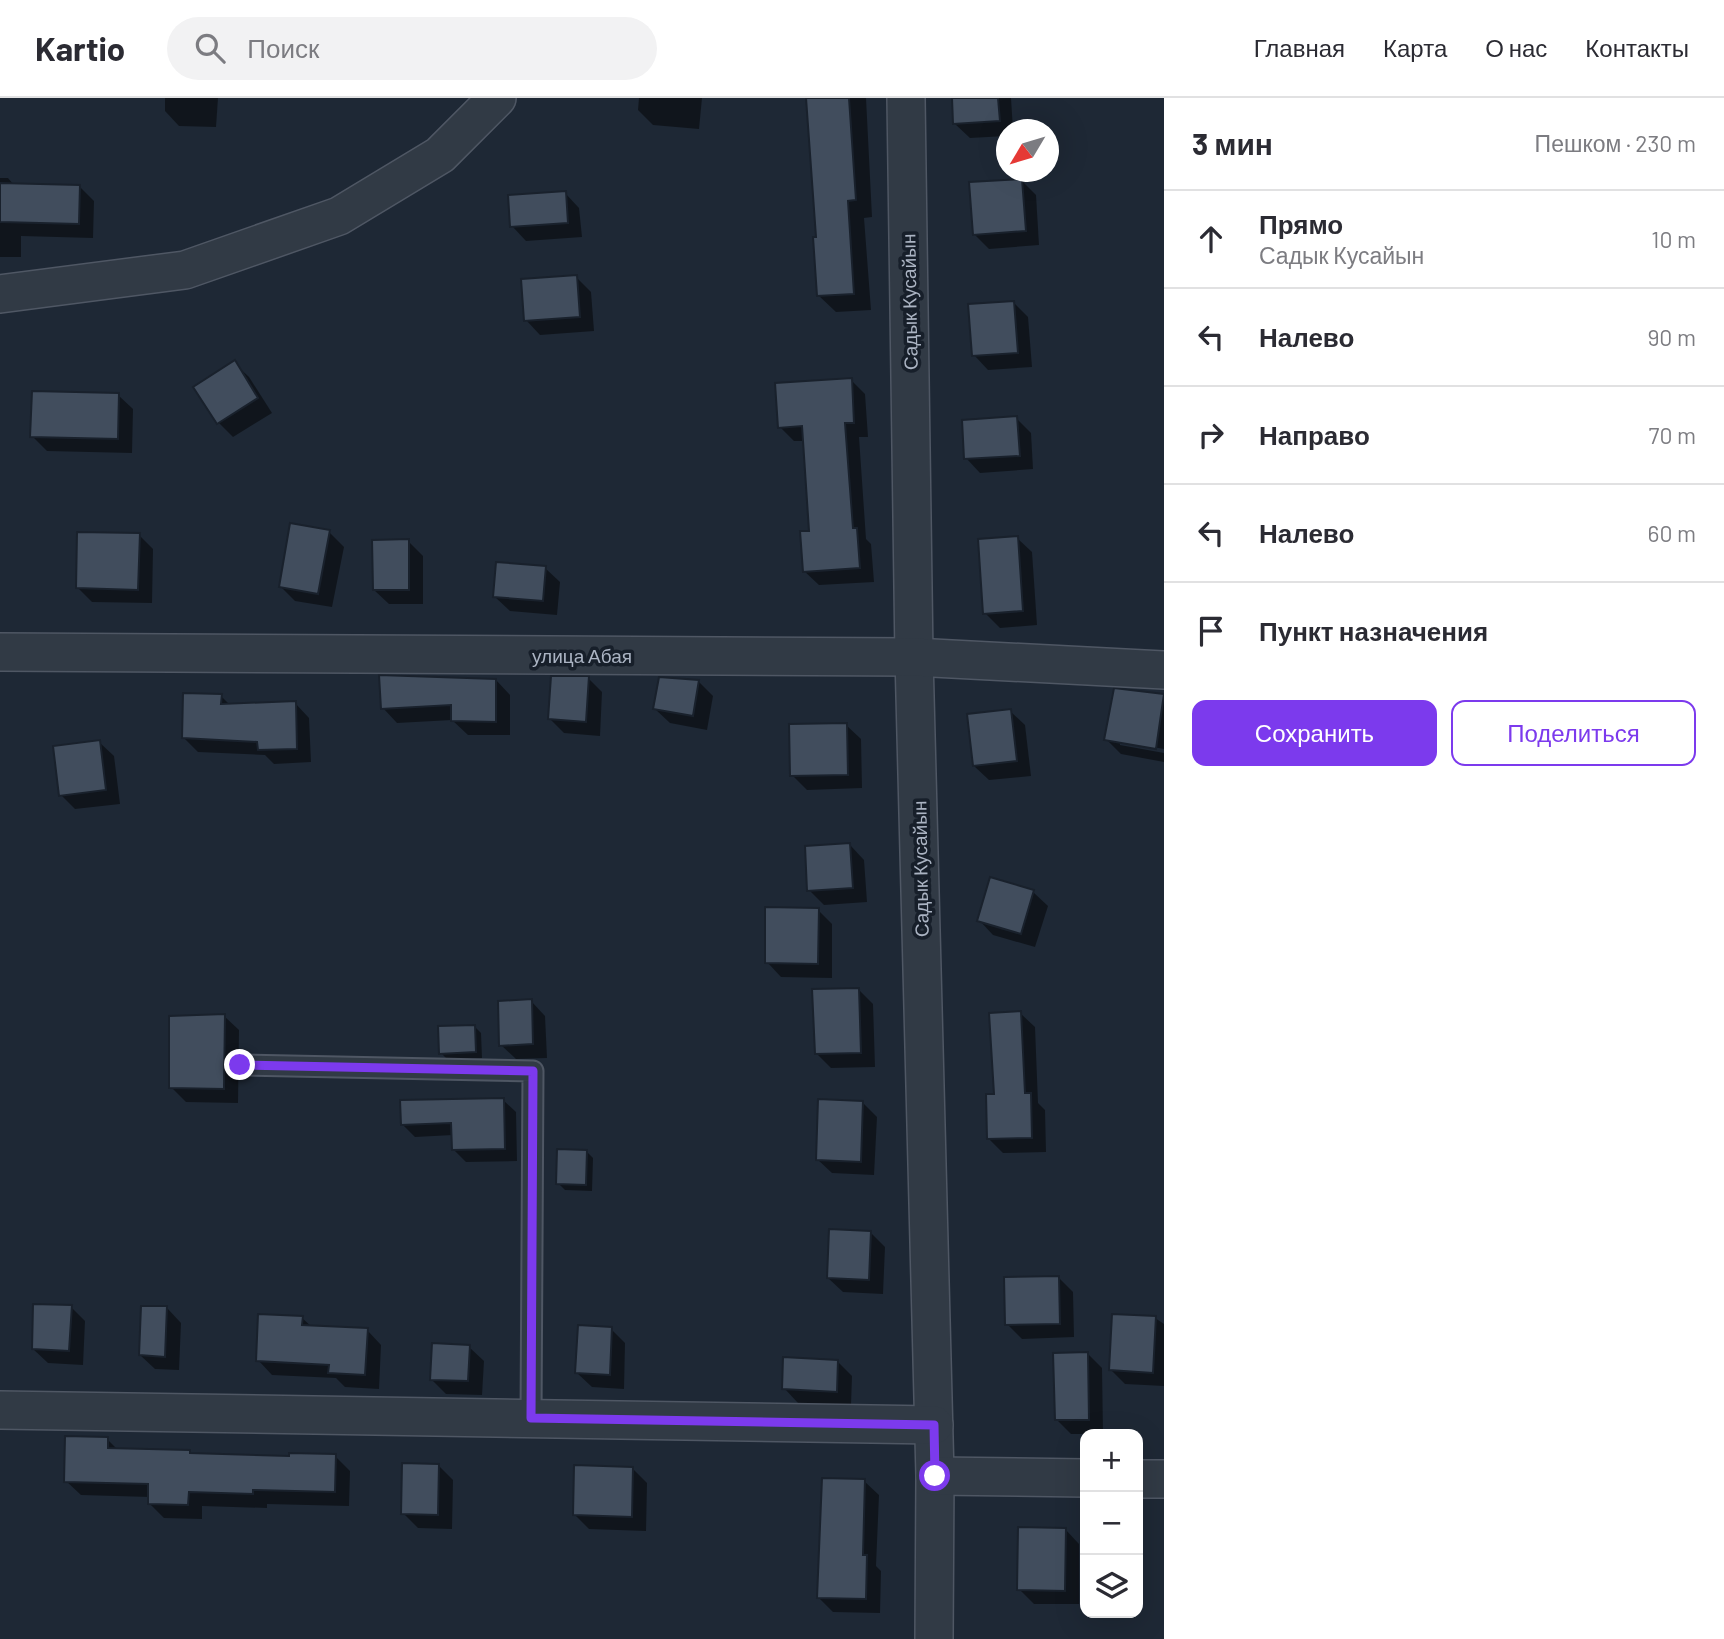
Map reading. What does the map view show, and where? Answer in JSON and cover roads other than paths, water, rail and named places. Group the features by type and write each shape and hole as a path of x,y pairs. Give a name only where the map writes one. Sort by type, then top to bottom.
{"street":[{"path":"0,294 185,270 339,216 440,155 497,98"},
{"name":"Садык Кусайын","path":"906,98 914,657 935,1476 934,1639"},
{"name":"улица Абая","path":"0,652 914,657 1164,670"},
{"path":"0,1410 934,1425"},
{"path":"935,1476 1080,1478"},
{"path":"1143,1479 1164,1479"}],"lane":[{"path":"240,1065 533,1071 531,1418"}]}
